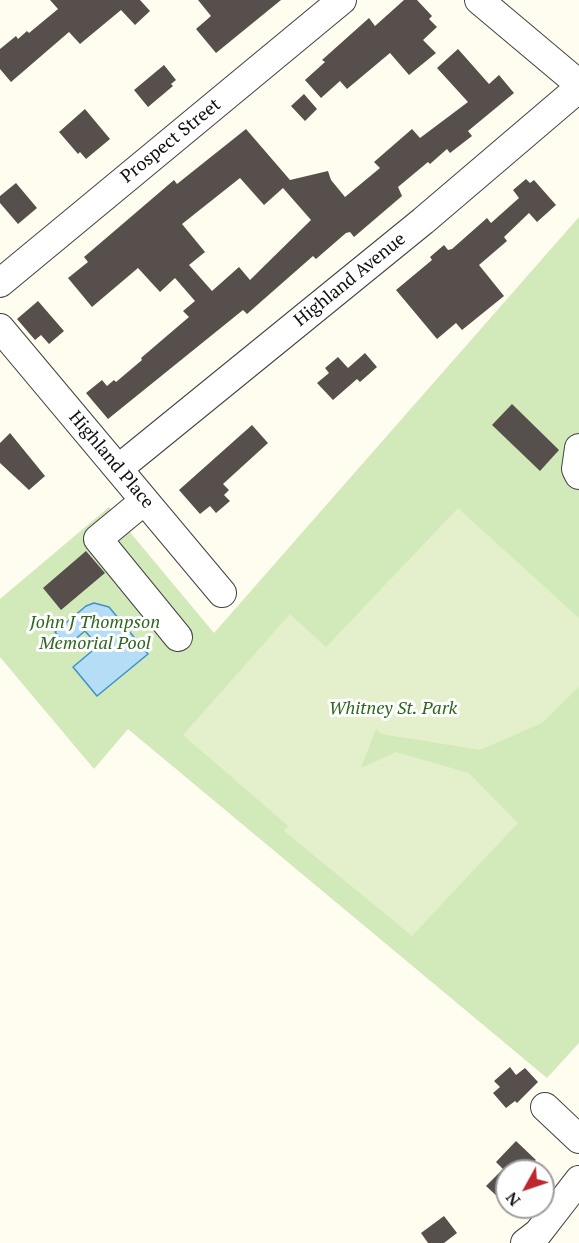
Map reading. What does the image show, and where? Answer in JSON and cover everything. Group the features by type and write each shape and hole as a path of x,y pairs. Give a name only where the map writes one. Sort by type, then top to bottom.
{"street":[{"name":"Prospect Street","path":"0,283 342,0"},
{"path":"479,0 579,86"},
{"name":"Highland Avenue","path":"118,469 423,220 579,86"},
{"name":"Highland Place","path":"0,328 222,593"},
{"path":"579,448 576,469 579,475"},
{"path":"144,501 98,539 178,637"},
{"path":"545,1107 579,1139"},
{"path":"525,1243 538,1233 579,1180"}],"green space":[{"name":"Whitney St. Park","path":"579,217 579,1043 547,1078 128,729 94,769 0,657 0,599 109,507 214,633"},
{"path":"458,508 579,618 579,687 542,723 480,750 381,734 376,729 361,768 396,752 469,773 518,823 412,936 284,831 288,826 183,735 290,614 326,647"}],"water":[{"path":"94,603 109,607 148,654 97,696 73,667 98,646 85,631 67,646 55,632 86,606"}],"building":[{"path":"50,0 140,0 150,11 135,25 121,10 80,44 69,32 11,82 0,69 0,49 16,36 18,39 27,31 29,33 58,9"},
{"path":"198,0 281,0 216,53 196,29 211,16"},
{"path":"404,0 417,0 432,16 429,19 437,27 423,40 436,53 409,75 390,53 347,89 340,81 321,98 305,80 325,62 322,60 369,18 375,26"},
{"path":"458,49 489,84 499,75 514,93 468,131 472,136 450,153 447,149 430,164 428,162 398,187 402,196 354,237 350,232 346,233 316,259 313,256 247,314 243,310 108,419 86,393 102,380 107,386 114,380 116,382 189,317 183,311 195,301 175,278 160,292 138,268 92,307 68,278 88,262 84,257 174,180 177,184 246,129 290,180 328,171 331,180 345,197 380,168 374,162 412,129 420,138 468,102 437,68","holes":["240,178 264,205 283,188 311,220 250,280 239,267 212,291 189,265 205,252 182,224"]},
{"path":"164,65 176,80 171,84 173,86 148,107 134,90"},
{"path":"304,94 317,109 305,121 291,106"},
{"path":"85,109 110,139 86,159 80,152 78,154 59,132"},
{"path":"526,179 530,183 534,180 556,205 537,222 529,213 504,237 507,241 479,265 504,296 462,330 456,323 437,339 396,290 432,260 430,257 444,245 448,250 452,249 487,218 491,223 519,198 513,190"},
{"path":"16,183 37,208 18,224 0,203 0,196"},
{"path":"38,301 64,331 49,344 41,335 35,340 17,319"},
{"path":"365,353 377,367 360,382 357,379 333,400 317,383 329,373 325,368 338,357 348,368"},
{"path":"512,404 559,450 540,471 492,425"},
{"path":"252,425 268,443 223,484 229,490 224,495 230,501 216,513 210,506 200,514 179,490"},
{"path":"10,433 45,476 29,490 0,463 0,443"},
{"path":"86,551 105,573 61,610 43,588"},
{"path":"510,1067 516,1075 525,1068 538,1082 517,1103 515,1101 506,1108 493,1093 500,1087 494,1081"},
{"path":"516,1141 535,1159 499,1159"},
{"path":"495,1177 495,1194 486,1186"},
{"path":"444,1216 457,1233 444,1243 428,1243 421,1233"}],"park label":[{"name":"John J Thompson Memorial Pool","path":"95,633"}]}
